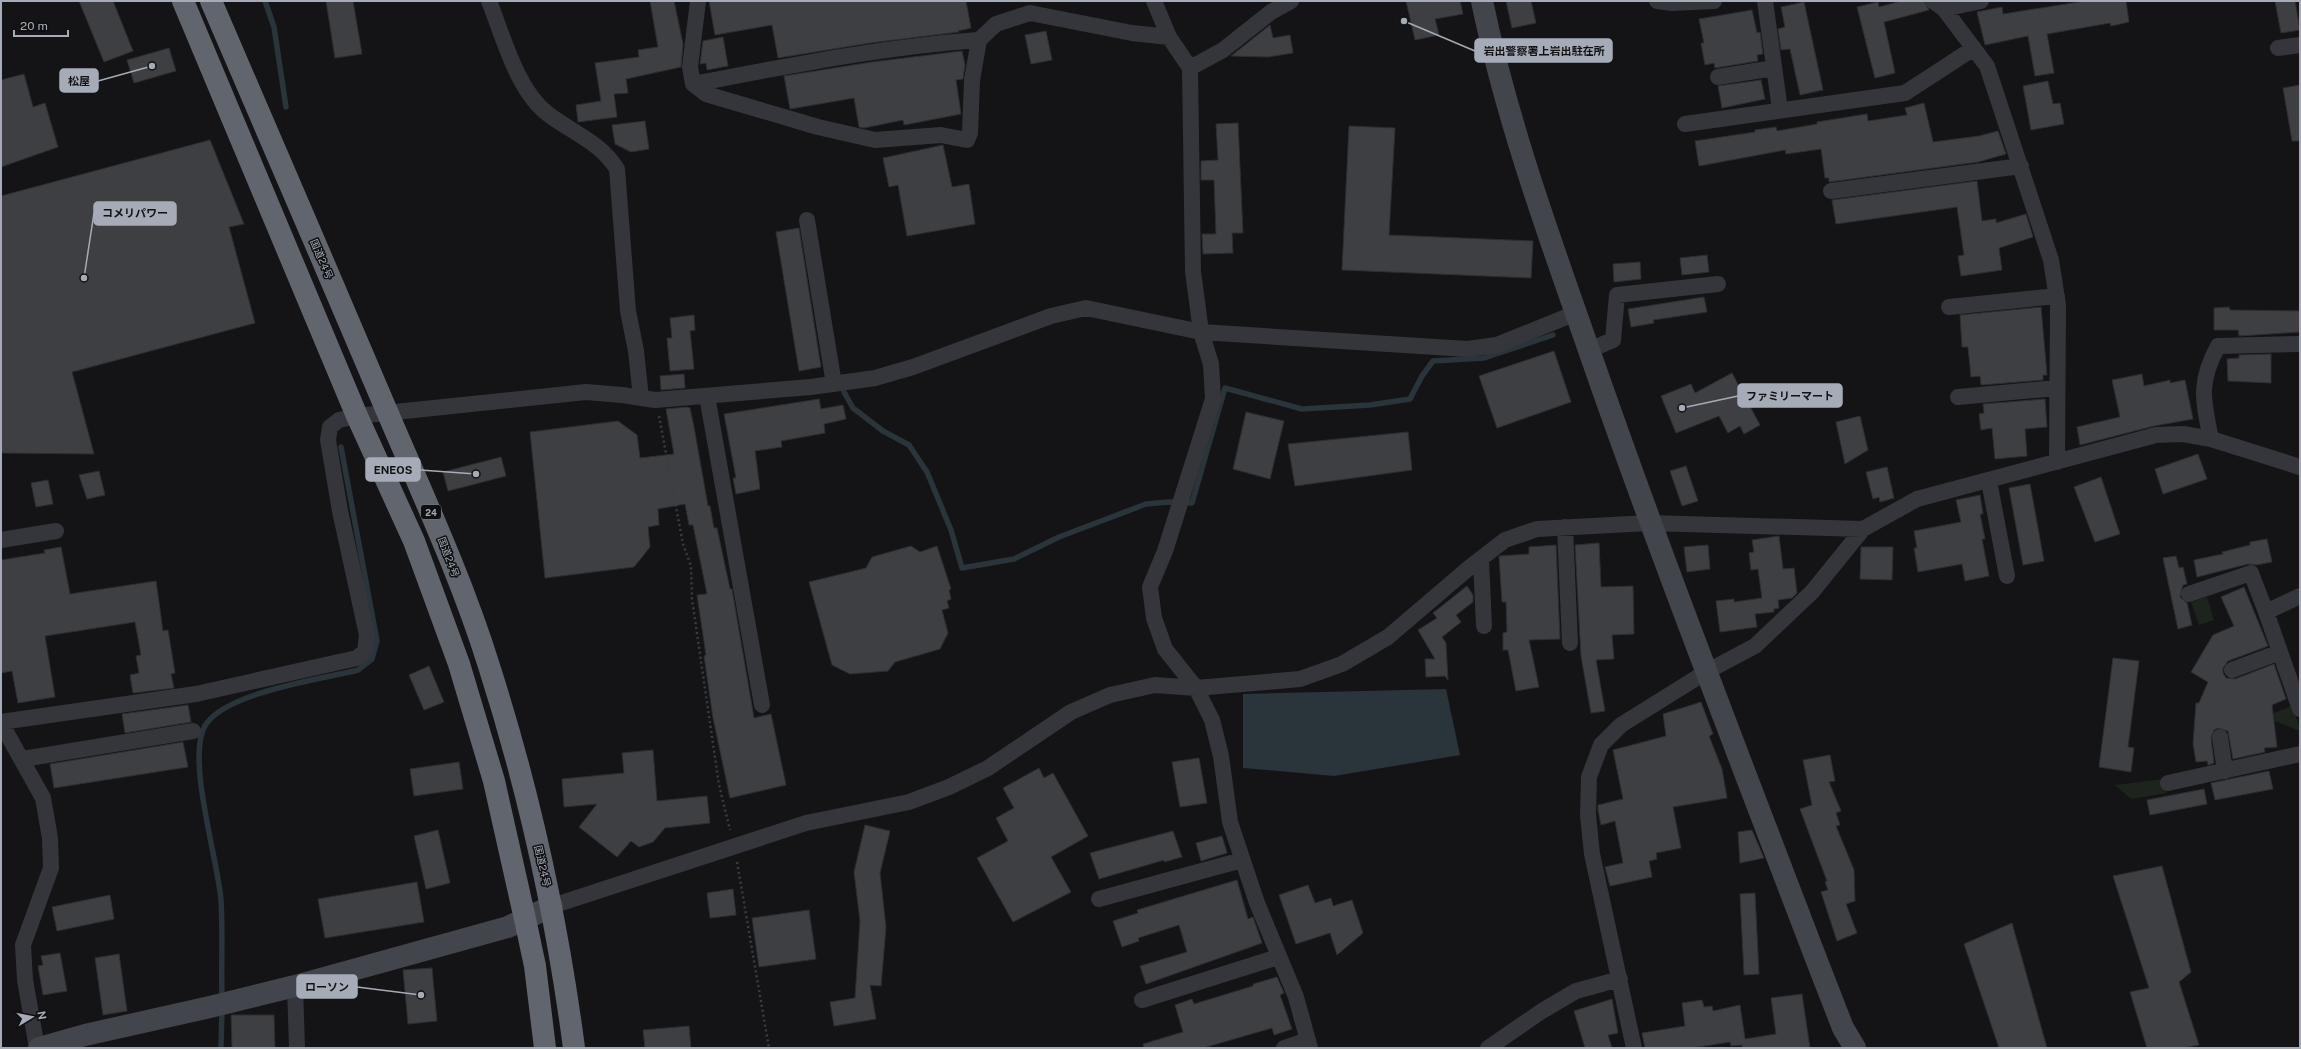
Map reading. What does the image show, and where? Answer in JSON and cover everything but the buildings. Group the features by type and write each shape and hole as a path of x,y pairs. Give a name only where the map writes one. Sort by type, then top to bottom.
{"highway":[{"path":"183,1 357,416 414,541 459,664 494,781 525,918 535,966 545,1048"},
{"name":"国道24号","path":"211,1 444,542 489,664 524,781 552,906 563,961 574,1048"}],"street":[{"path":"489,1 511,57 528,91 548,114 608,155 618,169 628,311 648,399"},
{"path":"698,1 690,67 693,84 706,94 746,108 875,140 941,135 967,140 970,133 969,118 972,80 979,40 996,24 1028,7 1125,32 1169,37"},
{"path":"1154,1 1169,37 1190,68 1193,271 1200,332 1211,364 1213,399 1164,551 1150,588 1154,618 1165,649 1196,688 1212,720 1221,756 1230,822 1242,860 1278,957 1296,997 1309,1044 1284,1048"},
{"path":"1190,68 1223,50 1271,12 1292,1"},
{"path":"1482,1 1505,99 1576,313 1649,523 1840,1021 1855,1048"},
{"path":"1657,1 1672,3 1714,1"},
{"path":"1765,1 1780,110"},
{"path":"1938,5 1981,1"},
{"path":"1938,5 1987,66 2051,260 2057,296 2057,462"},
{"path":"693,84 890,49 979,40"},
{"path":"2278,48 2300,44"},
{"path":"1685,124 1905,93 1974,48"},
{"path":"1718,77 1774,68"},
{"path":"1831,191 2021,166"},
{"path":"807,220 834,384"},
{"path":"1589,350 1613,340 1617,295 1718,284"},
{"path":"1949,307 2057,296"},
{"path":"1576,313 1497,345 1467,349 1200,332 1086,308 1051,316 1014,328 913,367 875,378 834,384 707,396 648,399 586,392 387,412 339,420 330,427 328,440 340,511 367,635 365,651 358,658 196,694 1,722 23,759 43,798 50,838 51,868 24,945 25,980 38,1048 85,1034 295,986 508,927 552,906 734,845 806,823 909,802 949,787 988,768 1071,712 1110,695 1155,685 1196,688 1300,679 1342,664 1388,637 1470,567 1505,540 1537,529 1649,523 1863,529"},
{"path":"2211,439 2202,395 2207,366 2218,346 2300,344"},
{"path":"1958,397 2057,388"},
{"path":"707,396 762,704"},
{"path":"1634,1048 1592,854 1588,815 1589,777 1601,745 1621,725 1706,672 1754,646 1788,616 1812,592 1863,529 1918,499 2156,436 2183,434 2211,439 2300,467"},
{"path":"1989,481 2007,576"},
{"path":"1565,527 1570,643"},
{"path":"1,540 56,531"},
{"path":"1481,560 1484,626"},
{"path":"2190,594 2251,573 2300,709"},
{"path":"2266,612 2300,596"},
{"path":"2232,670 2280,652"},
{"path":"23,759 193,731"},
{"path":"2220,737 2224,770"},
{"path":"2168,783 2300,754"},
{"path":"1099,899 1242,860"},
{"path":"1142,1000 1278,957"},
{"path":"1488,1048 1542,1010 1576,992 1620,979"},
{"path":"295,986 297,1048"}],"path":[{"path":"648,399 683,544 691,566 692,599 719,785 734,845 769,1048"}],"shaded area":[{"path":"2207,597 2214,620 2199,625 2191,602"},
{"path":"1446,689 1460,755 1334,776 1243,768 1243,694"},
{"path":"2293,705 2300,731 2265,717"},
{"path":"2164,779 2167,793 2131,799 2115,785"}],"waterway":[{"path":"265,1 274,27 286,107"},
{"path":"844,392 853,408 883,431 909,445 927,472 951,530 962,568 1014,559 1059,537 1146,504 1168,502 1192,503 1225,388 1302,409 1370,405 1410,399 1422,376 1433,361 1484,358 1553,335"},
{"path":"222,1000 221,900 219,882 204,809 199,759 200,739 206,724 217,713 234,703 276,688 358,670 372,659 377,641 341,447"},
{"path":"221,1048 222,1008"}],"place":[{"name":"岩出警察署上岩出駐在所","path":"1404,21"},
{"name":"松屋","path":"152,66"},
{"name":"コメリパワー","path":"84,278"},
{"name":"ファミリーマート","path":"1682,408"},
{"name":"ENEOS","path":"476,474"},
{"name":"ローソン","path":"421,995"}]}
